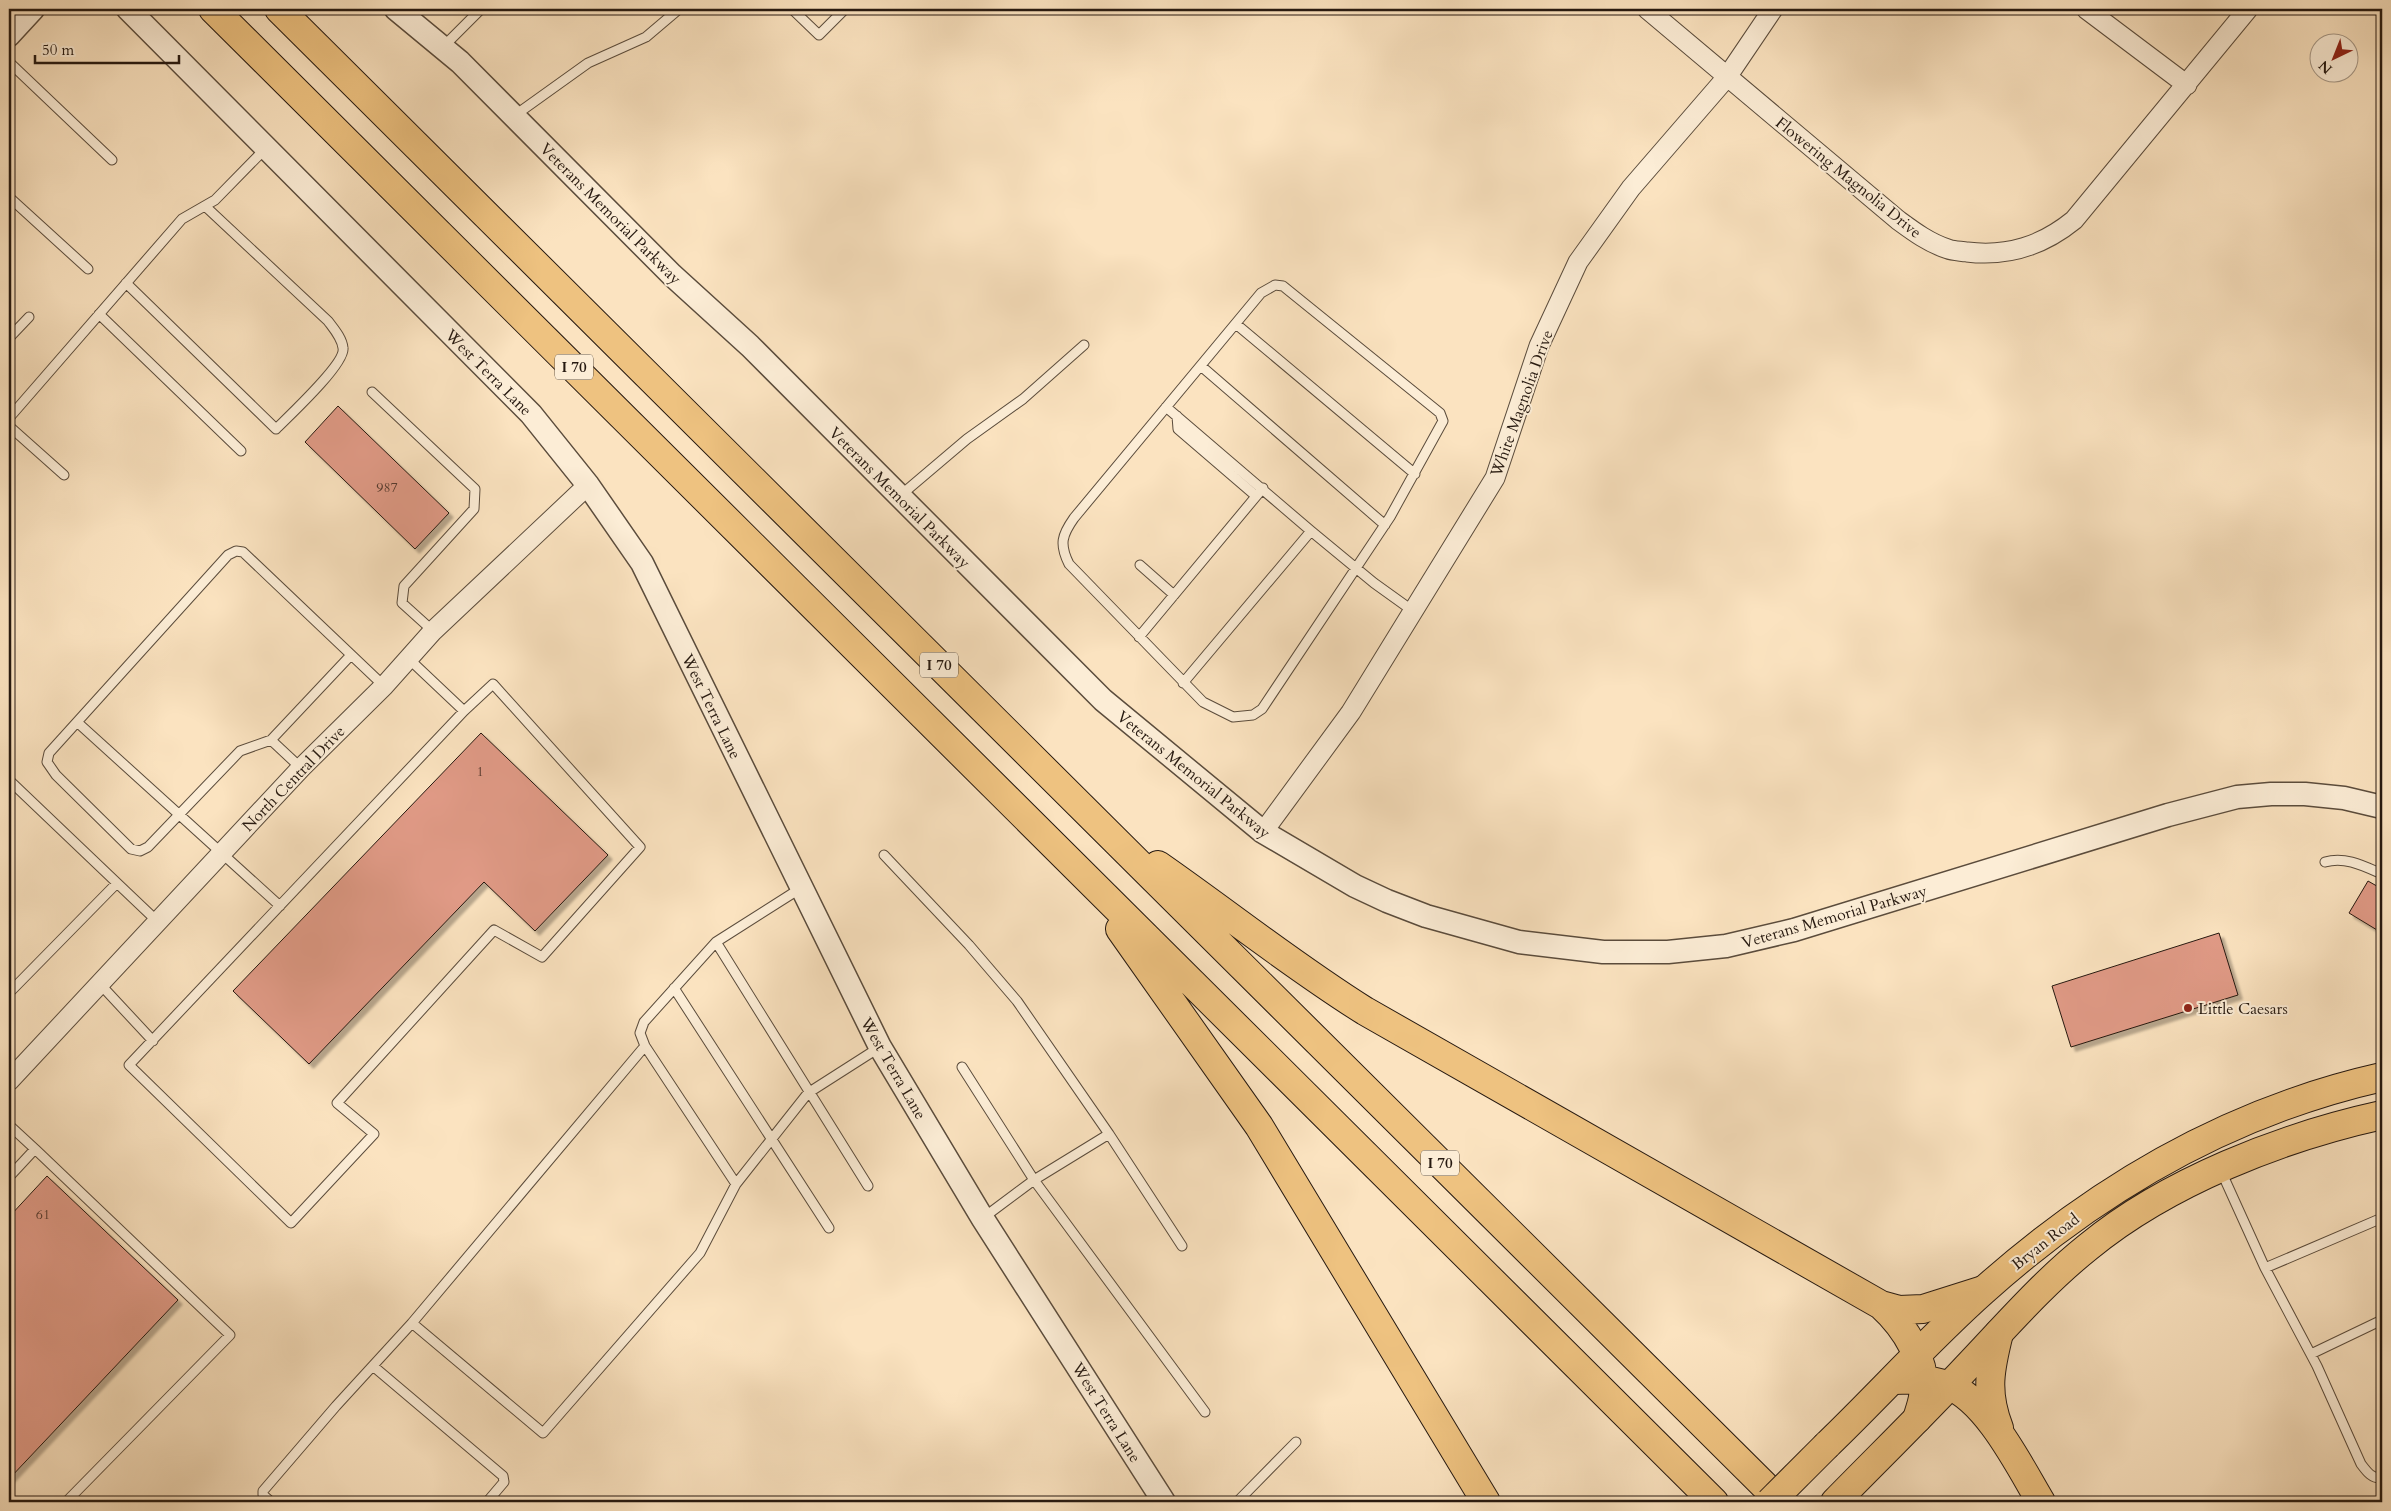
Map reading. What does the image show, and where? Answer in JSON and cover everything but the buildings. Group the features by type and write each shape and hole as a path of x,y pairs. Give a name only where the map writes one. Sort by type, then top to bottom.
{"main road":[{"name":"I 70","path":"213,9 1714,1502"},
{"name":"I 70","path":"278,9 1781,1502"},
{"path":"1099,824 1208,899 1309,976 1365,1011 1880,1305 1896,1319 1907,1333 1929,1373 1962,1394 1983,1412 2001,1434 2041,1502"},
{"path":"1052,842 1134,947 1260,1126 1486,1502"},
{"name":"Bryan Road","path":"1929,1373 1984,1290 2062,1226 2150,1168 2245,1119 2313,1095 2382,1077"},
{"name":"Bryan Road","path":"1929,1373 1999,1333 2037,1292 2089,1246 2117,1226 2163,1198 2220,1170 2310,1135 2382,1115"},
{"path":"1880,1305 1899,1310 1923,1309 1984,1290"},
{"path":"1999,1333 1990,1369 1989,1390 1993,1412 2001,1434"},
{"path":"1770,1502 1894,1380 1929,1373"},
{"path":"1835,1502 1917,1420 1929,1373"}],"street":[{"path":"9,35 33,9"},
{"name":"West Terra Lane","path":"128,9 531,414 588,485 642,563 880,1047 983,1219 1164,1502"},
{"name":"Veterans Memorial Parkway","path":"396,9 460,62 672,275 750,346 1103,700 1263,832 1355,886 1426,916 1519,942 1563,948 1636,953 1698,949 1766,937 2149,821 2237,797 2305,794 2344,798 2382,807"},
{"name":"Flowering Magnolia Drive","path":"1647,9 1898,220 1922,237 1949,250 1979,253 2009,253 2035,244 2059,232 2074,220 2248,9"},
{"name":"White Magnolia Drive","path":"1263,832 1352,712 1495,478 1539,346 1578,262 1631,188 1727,77 1773,9"},
{"path":"2086,9 2187,85"},
{"name":"North Central Drive","path":"9,1081 301,768 384,686 433,631 588,485"}],"lane":[{"path":"442,47 481,9"},
{"path":"514,116 588,63 646,37 679,9"},
{"path":"792,9 819,35 845,9"},
{"path":"9,62 112,160"},
{"path":"9,418 182,219 215,200 266,148"},
{"path":"9,196 88,269"},
{"path":"126,283 276,429 339,364 344,349 339,337 328,321 205,206"},
{"path":"1275,285 1283,286 1440,413 1443,421 1385,525 1262,709 1253,715 1233,717 1203,702 1069,564 1064,553 1063,542 1065,532 1074,518 1200,366 1261,293 1275,285"},
{"path":"99,314 242,451"},
{"path":"9,338 29,318"},
{"path":"1236,324 1415,474"},
{"path":"900,497 967,439 1023,399 1084,345"},
{"path":"1200,366 1385,525"},
{"path":"372,392 475,488 474,509 404,586 402,603 433,631"},
{"path":"1166,407 1311,531 1413,611"},
{"path":"1177,416 1178,429 1256,496"},
{"path":"9,426 64,475"},
{"path":"1139,637 1263,488"},
{"path":"1183,683 1311,531"},
{"path":"351,655 271,740 240,751 148,847 140,851 131,849 56,775 47,762 49,753 228,555 236,551 243,552 384,686"},
{"path":"1140,565 1174,595"},
{"path":"409,659 464,711"},
{"path":"493,684 640,847 542,957 494,930 337,1103 374,1134 291,1223 129,1065 280,906 464,711 493,684"},
{"path":"77,722 180,813 280,906"},
{"path":"271,740 301,768"},
{"path":"9,780 158,922"},
{"path":"884,855 969,945 1017,1000 1109,1134 1182,1246"},
{"path":"2325,862 2334,860 2360,864 2382,874"},
{"path":"9,993 117,883"},
{"path":"736,1184 646,1046 640,1033 644,1022 716,942 801,888"},
{"path":"716,942 808,1093 868,1186"},
{"path":"100,984 153,1041"},
{"path":"674,988 829,1228"},
{"path":"272,1502 263,1495 263,1491 412,1323 646,1046"},
{"path":"412,1323 543,1433 700,1254 736,1184 808,1093 880,1047"},
{"path":"962,1067 1034,1180 1205,1412"},
{"path":"9,1125 230,1335 66,1502"},
{"path":"983,1219 1034,1180 1109,1134"},
{"path":"9,1177 35,1149"},
{"path":"2220,1170 2265,1268 2311,1354 2361,1464 2367,1473 2376,1478 2382,1478"},
{"path":"2265,1268 2382,1218"},
{"path":"2311,1354 2382,1320"},
{"path":"373,1366 503,1476 504,1482 487,1502"},
{"path":"1237,1502 1296,1442"}],"place":[{"name":"Little Caesars","path":"2188,1008"}]}
